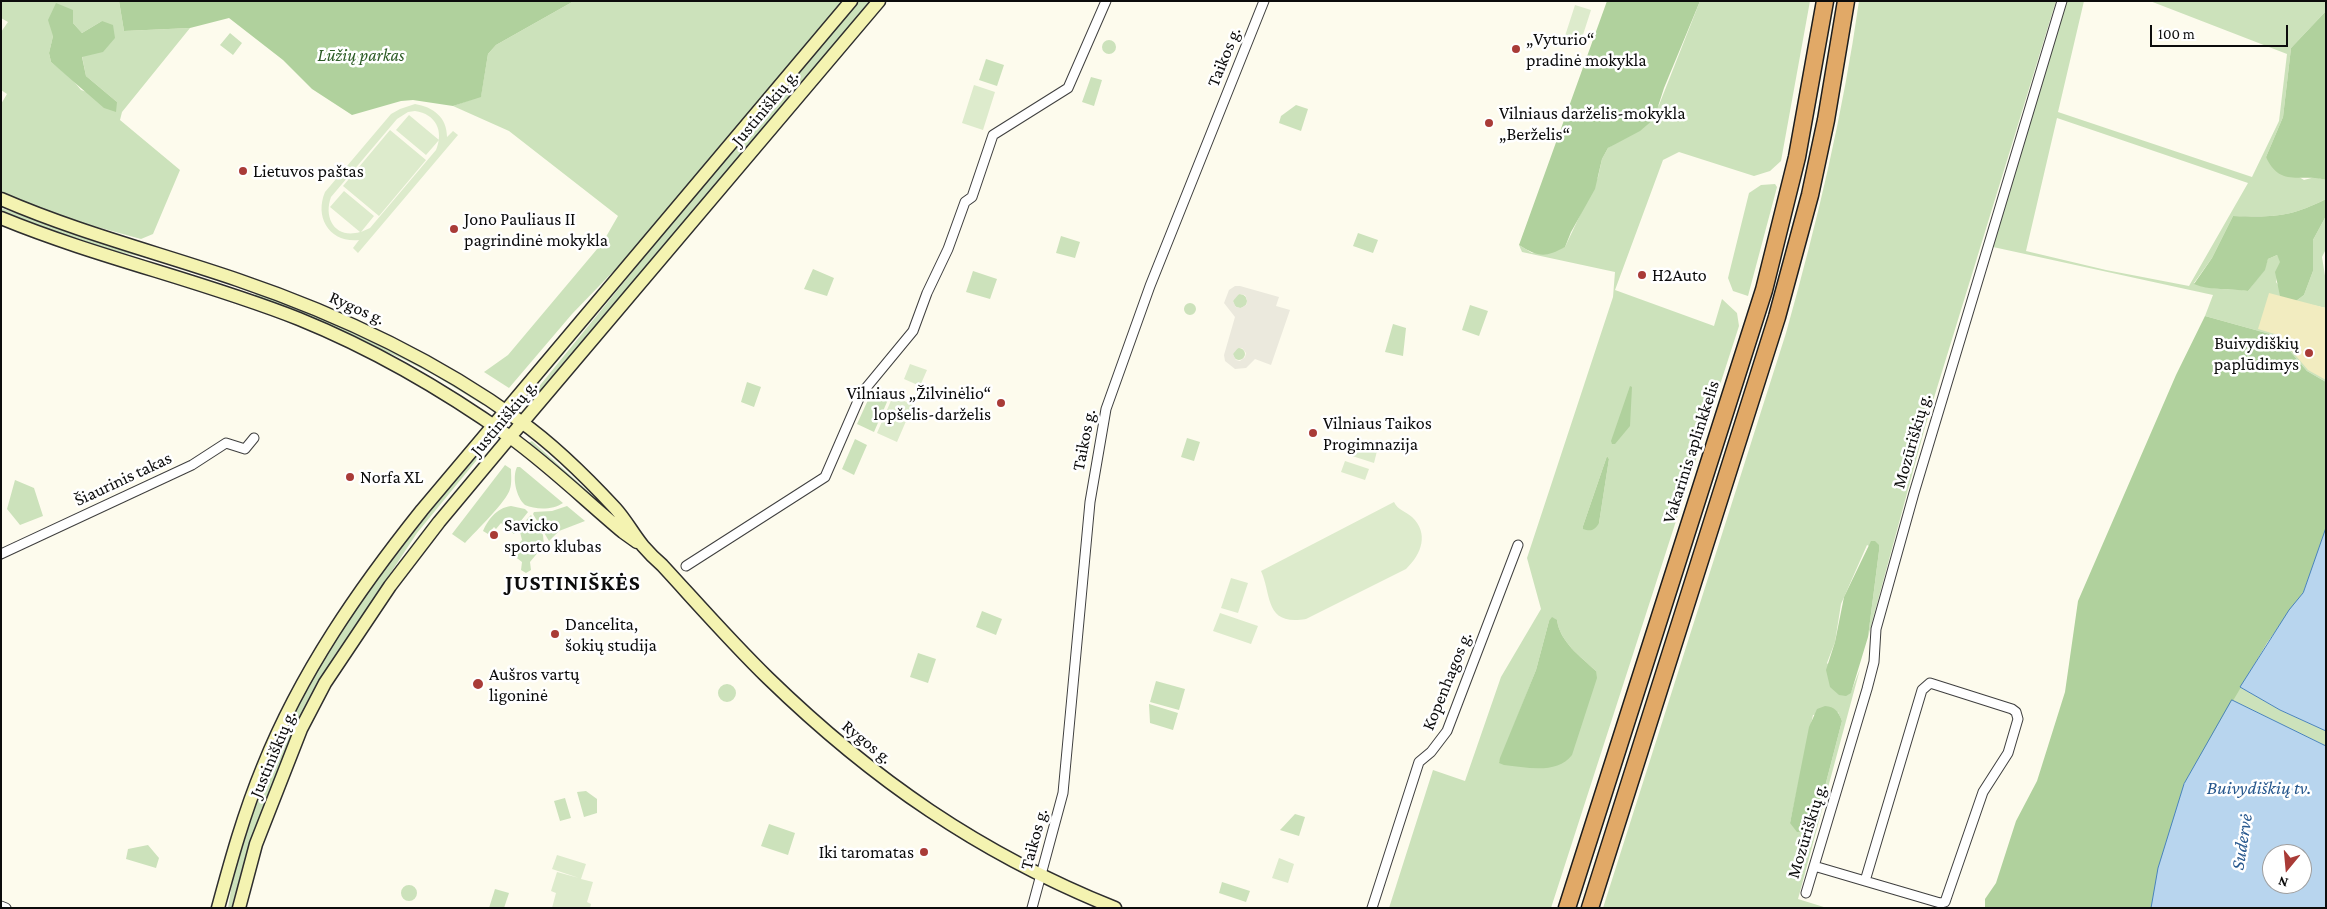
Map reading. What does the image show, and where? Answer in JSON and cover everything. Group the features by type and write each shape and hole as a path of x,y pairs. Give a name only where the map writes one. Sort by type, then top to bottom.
{"highway":[{"name":"Vakarinis aplinkkelis","path":"1567,908 1764,290 1797,157 1825,1"},
{"path":"1590,908 1777,317 1807,204 1824,130 1846,1"}],"main road":[{"name":"Justiniškių g.","path":"218,908 249,803 263,765 308,675 349,608 381,561 505,411 852,1"},
{"name":"Justiniškių g.","path":"239,908 256,844 301,729 325,683 390,586 439,522 510,437 879,1"},
{"name":"Rygos g.","path":"1,199 77,228 255,286 344,320 420,357 505,411 522,423 615,509 641,544 766,676 844,748 892,785 947,822 1041,875 1115,908"},
{"name":"Rygos g.","path":"1,218 71,244 153,269 298,319 333,334 413,376 510,437 623,532 641,544"}],"street":[{"path":"686,566 825,476 861,394 913,331 927,292 948,249 965,202 972,197 993,135 1068,88 1106,1"},
{"name":"Taikos g.","path":"1032,908 1062,793 1090,502 1106,409 1147,295 1264,1"},
{"name":"Mozūriškių g.","path":"1806,893 1867,689 1874,662 1876,629 1911,502 2062,1"},
{"name":"Šiaurinis takas","path":"1,554 192,465 226,443 245,449 254,438"},
{"name":"Kopenhagos g.","path":"1372,908 1419,762 1431,752 1447,730 1518,545"},
{"path":"1814,866 1865,881 1940,903 1945,902 1983,792 2008,753 2018,719 2016,712 2012,708 1930,684 1925,686 1922,690 1865,881"},
{"path":"1,906 6,908"}],"green space":[{"path":"1,1 119,1 124,31 190,28 122,112 120,120 180,170 153,234 141,239 57,216 1,194 1,104 7,94 1,90 1,32 8,22 1,18","holes":["102,21 82,56 86,76 117,102 81,90 72,79 51,62 49,53 53,36 73,23 82,33"]},
{"name":"Lūžių parkas","path":"119,1 574,1 496,45 488,54 481,97 453,106 413,100 401,101 352,115 312,89 283,60 229,18 190,28 124,31"},
{"path":"574,1 845,1 632,252 572,314 509,388 484,372 508,355 603,242 618,216 509,131 453,106 481,96 488,54 496,45"},
{"path":"859,1 871,1 531,402 528,400 686,206"},
{"path":"1607,1 1700,1 1664,88 1654,119 1640,131 1608,148 1602,159 1595,189 1571,232 1565,247 1552,253 1537,254 1519,245"},
{"path":"1700,1 1810,1 1781,161 1770,171 1754,176 1679,152 1663,160 1615,290 1714,326 1722,299 1737,313 1739,326 1551,908 1389,908 1433,770 1465,781 1501,677 1541,609 1527,558 1613,297 1615,272 1522,252 1519,245 1532,253 1565,247 1598,177 1602,159 1608,148 1620,140 1659,105","holes":["1607,456 1609,459 1599,523 1583,526","1557,620 1566,642 1596,671 1499,763 1536,670 1549,621"]},
{"path":"1859,1 2056,1 1925,427 1868,637 1879,551 1867,545 1841,604 1835,642 1827,663 1851,692 1860,669 1798,899 1827,908 1603,908 1786,333 1828,168 1853,43","holes":["1838,712 1842,721 1815,825 1790,823 1813,715"]},
{"path":"2066,1 2084,1 2058,112 2252,177 2279,121 2287,54 2150,1 2326,1 2326,11 2291,48 2283,117 2266,157 2304,180 2315,177 2326,180 2326,199 2301,210 2281,215 2233,216 2212,258 2194,283 2200,286 2248,291 2264,270 2268,259 2277,255 2281,262 2276,282 2292,304 2304,295 2313,271 2313,240 2326,216 2326,249 2322,257 2326,282 2326,308 2308,304 2326,337 2326,382 2307,371 2277,336 2205,316 2213,295 1993,247","holes":["2057,118 2248,183 2189,286 2106,270 2026,251"]},
{"path":"56,3 73,10 73,23 82,33 102,21 113,25 115,38 103,52 82,57 86,76 117,102 116,112 104,108 51,62 49,53 53,36 48,20"},
{"path":"1575,5 1591,10 1581,41 1565,36"},
{"path":"2326,11 2326,180 2292,178 2278,173 2266,157 2283,117 2291,48"},
{"path":"230,33 242,43 233,55 220,45"},
{"path":"1106,40 1112,40 1116,47 1112,54 1106,54 1102,50 1102,44"},
{"path":"986,59 1004,65 997,86 979,80"},
{"path":"1091,77 1102,80 1094,106 1082,102"},
{"path":"974,85 995,92 983,130 962,123"},
{"path":"415,104 422,105 433,110 442,119 445,124 447,137 453,131 458,135 358,253 353,248 359,240 349,240 340,237 327,227 323,219 322,202 325,192 391,114","holes":["408,112 422,113 436,124 439,136 436,150 370,228 361,232 374,216 344,191 330,207 360,232 344,233 338,230 330,220 329,205 331,197 397,119"]},
{"path":"1296,105 1308,109 1301,131 1279,123 1281,116"},
{"path":"409,115 439,140 426,155 396,130"},
{"path":"390,130 426,160 379,216 343,186"},
{"path":"1775,184 1777,187 1748,296 1733,291 1728,278 1749,193 1761,185"},
{"path":"2326,199 2326,216 2313,240 2313,271 2304,295 2292,304 2281,301 2275,272 2280,262 2277,255 2268,259 2265,270 2248,291 2207,288 2194,284 2212,258 2233,216 2281,215 2301,210"},
{"path":"1,208 165,262 115,251 56,233 1,212"},
{"path":"1358,233 1378,240 1373,253 1353,246"},
{"path":"1061,236 1080,242 1075,258 1056,253"},
{"path":"813,269 834,278 827,296 804,289"},
{"path":"973,271 997,279 990,299 966,292"},
{"path":"256,292 315,315 373,341 429,370 483,405 434,375 403,359 310,318 254,297"},
{"path":"1237,294 1243,294 1247,301 1243,308 1237,308 1233,304 1233,298"},
{"path":"1188,303 1192,303 1196,309 1192,315 1188,315 1184,311 1184,307"},
{"path":"1470,305 1488,311 1479,336 1462,330"},
{"path":"2205,316 2277,336 2307,371 2326,382 2326,528 2314,564 2303,593 2267,643 2184,784 2151,908 1985,908 1985,899 1996,883 2016,821 2037,781 2065,692 2078,601 2176,375"},
{"path":"1393,324 1406,328 1403,356 1385,352"},
{"path":"1241,348 1244,349 1244,359 1237,360 1234,359 1233,352 1234,349"},
{"path":"910,364 927,370 920,386 904,379"},
{"path":"747,382 761,387 754,407 741,402"},
{"path":"1630,386 1632,387 1630,426 1615,444 1612,444 1611,441"},
{"path":"880,391 890,395 874,432 857,424 868,400"},
{"path":"893,396 913,405 897,442 877,433"},
{"path":"1187,438 1200,442 1194,461 1181,457"},
{"path":"855,439 867,445 854,475 842,469"},
{"path":"532,441 629,528 633,534 528,443"},
{"path":"1352,444 1377,451 1374,463 1349,455"},
{"path":"482,447 485,450 417,533 322,677 293,733 276,774 242,869 233,908 228,908 241,838 277,746 300,699 326,654 384,569 415,528"},
{"path":"1607,456 1609,459 1599,523 1592,530 1586,530 1583,529 1583,526"},
{"path":"1345,461 1369,469 1365,480 1341,472"},
{"path":"505,465 511,469 511,484 508,494 465,543 452,534"},
{"path":"517,467 520,467 563,503 554,507 544,508 534,508 525,505 519,497 516,487 515,476"},
{"path":"15,480 34,488 43,516 20,525 7,509"},
{"path":"1394,502 1417,523 1422,537 1416,557 1406,569 1306,619 1292,620 1283,618 1276,613 1269,599 1261,571"},
{"path":"511,506 525,509 528,512 516,527 518,530 514,534 501,523 488,534 483,531 497,512"},
{"path":"567,506 585,521 559,531 549,541 533,514 534,512 552,511"},
{"path":"531,515 543,535 544,545 530,562 531,570 526,573 521,570 522,562 513,555 515,548 522,540 519,528"},
{"path":"1871,541 1875,541 1879,545 1879,551 1868,637 1851,693 1846,696 1839,695 1830,687 1826,670 1835,642 1844,597"},
{"path":"1231,578 1248,583 1238,613 1221,608"},
{"path":"982,611 1002,619 996,635 976,627"},
{"path":"1220,613 1258,626 1251,644 1213,631"},
{"path":"1552,617 1557,620 1566,642 1596,671 1597,678 1572,755 1566,761 1558,765 1541,768 1504,765 1499,763 1500,758 1536,670 1549,621"},
{"path":"918,653 936,659 928,683 910,677"},
{"path":"1156,681 1185,689 1179,710 1150,702"},
{"path":"727,684 733,687 736,693 733,699 727,702 721,699 718,693 721,687"},
{"path":"2240,687 2280,710 2326,731 2326,746 2232,700"},
{"path":"1149,704 1178,713 1173,730 1150,723"},
{"path":"1825,706 1836,710 1842,721 1815,825 1809,831 1797,832 1790,823 1809,727 1817,709"},
{"path":"586,791 597,799 597,813 584,817 577,792"},
{"path":"565,798 571,818 560,821 554,801"},
{"path":"1295,814 1305,817 1299,836 1280,830"},
{"path":"769,824 795,833 788,855 761,846"},
{"path":"148,845 159,858 156,868 126,859 128,849"},
{"path":"557,855 586,864 581,879 593,882 587,902 591,904 590,908 552,908 556,893 551,891 557,872 579,878 552,869"},
{"path":"1279,858 1294,864 1288,883 1272,878"},
{"path":"1222,882 1250,891 1246,902 1219,893"},
{"path":"409,885 417,893 409,901 401,893"},
{"path":"495,889 509,893 504,908 489,908"}],"sand":[{"name":"Buivydiškių paplūdimys","path":"2269,293 2326,308 2326,380 2308,370 2278,335 2258,329"}],"shaded area":[{"path":"1235,286 1240,286 1279,297 1276,306 1290,310 1271,365 1255,359 1246,368 1235,369 1225,361 1224,355 1235,317 1224,303 1229,290","holes":["1239,294 1245,295 1247,300 1247,304 1241,308 1236,307 1233,301","1238,348 1242,348 1246,353 1245,357 1240,361 1236,360 1233,354"]}],"water":[{"name":"Buivydiškių tv.","path":"2326,528 2326,731 2280,710 2240,687 2289,610 2303,593"},
{"name":"Buivydiškių tv.","path":"2232,700 2326,746 2326,908 2151,908 2158,868 2184,784"}],"place":[{"name":"„Vyturio“ pradinė mokykla","path":"1516,49"},
{"name":"Vilniaus darželis-mokykla „Berželis“","path":"1489,123"},
{"name":"Lietuvos paštas","path":"243,171"},
{"name":"Jono Pauliaus II pagrindinė mokykla","path":"454,229"},
{"name":"H2Auto","path":"1642,275"},
{"name":"Buivydiškių paplūdimys","path":"2309,353"},
{"name":"Vilniaus „Žilvinėlio“ lopšelis-darželis","path":"1001,403"},
{"name":"Vilniaus Taikos Progimnazija","path":"1313,433"},
{"name":"Norfa XL","path":"350,477"},
{"name":"Savicko sporto klubas","path":"494,535"},
{"name":"Dancelita, šokių studija","path":"555,634"},
{"name":"Aušros vartų ligoninė","path":"478,684"},
{"name":"Iki taromatas","path":"924,852"}],"district":[{"name":"JUSTINIŠKĖS","path":"573,583"}],"water label":[{"name":"Sudervė","path":"2242,842"}]}
